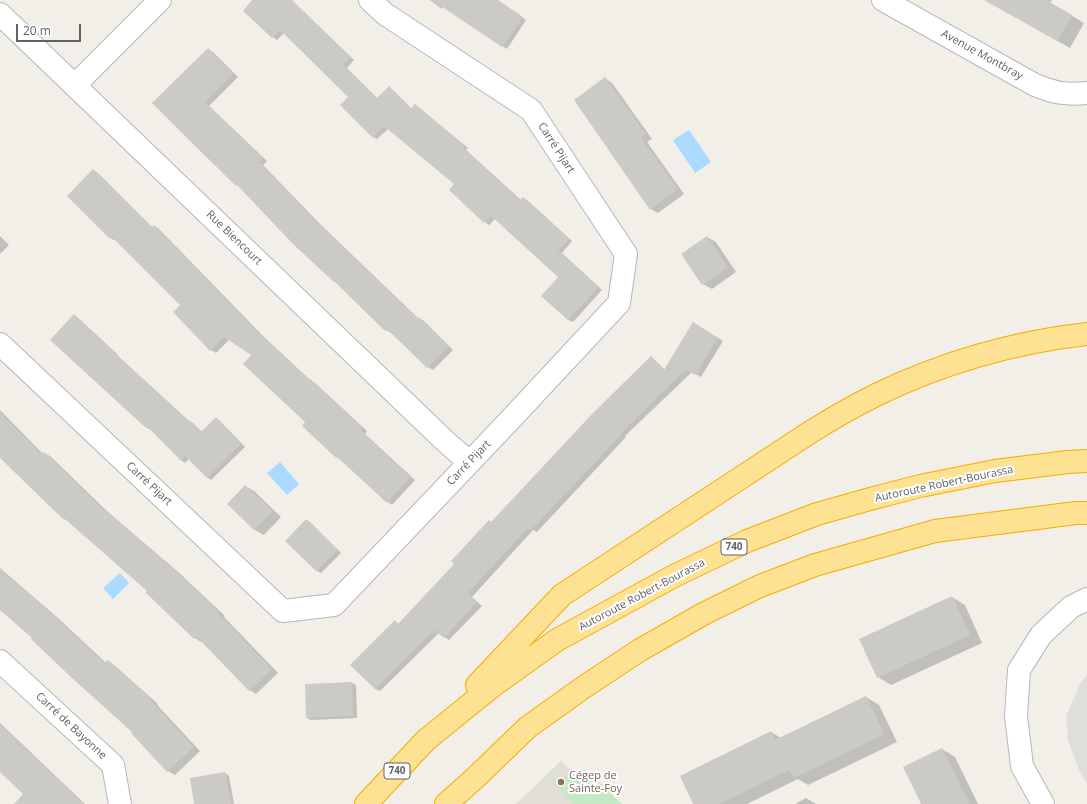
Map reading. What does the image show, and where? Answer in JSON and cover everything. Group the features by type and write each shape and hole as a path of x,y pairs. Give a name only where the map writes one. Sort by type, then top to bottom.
{"highway":[{"path":"976,357 1048,325 1087,319"},
{"path":"426,740 562,595 809,433 844,412 913,379 976,357 1025,344 1087,334"},
{"name":"Autoroute Robert-Bourassa","path":"366,804 426,740 494,685 557,640 674,576 747,541 817,514 920,486 995,471 1087,461"},
{"path":"446,804 528,727 584,686 640,650 705,612 760,586 815,565 935,531 1076,513 1087,513"}],"street":[{"path":"74,85 160,0"},
{"name":"Carré Pijart","path":"0,344 283,611 334,605 469,462 509,422 619,303 626,254 531,110 385,14 370,0"},
{"name":"Avenue Montbray","path":"883,0 1035,85 1056,93 1087,93"},
{"name":"Rue Biencourt","path":"0,14 445,441 469,462"},
{"path":"1043,804 1022,766 1016,716 1019,670 1041,635 1071,607 1087,599"},
{"name":"Carré de Bayonne","path":"0,661 113,765 120,804"}],"shaded area":[{"path":"1087,674 1087,784 1079,770 1068,740 1066,716 1080,684"},
{"name":"Cégep de Sainte-Foy","path":"561,761 606,804 516,804"}],"green space":[{"path":"586,770 622,804 574,804 551,780"}],"water":[{"path":"689,130 711,162 695,173 673,140"},
{"path":"280,462 299,484 287,495 267,473"},
{"path":"120,573 129,583 113,599 103,588"}],"building":[{"path":"252,0 292,0 351,57 343,65 377,98 389,86 411,109 415,104 464,145 462,147 520,200 523,197 569,239 558,250 599,287 568,320 541,296 558,277 491,216 484,223 449,190 454,184 384,126 373,138 340,105 348,97 280,30 272,38 243,11"},
{"path":"432,0 498,0 523,17 502,47"},
{"path":"984,0 1046,0 1072,15 1057,41"},
{"path":"208,48 233,74 205,102 263,158 259,162 315,220 418,319 419,317 449,346 427,368 387,329 385,331 335,282 294,245 237,185 236,186 152,103"},
{"path":"605,77 646,134 641,138 678,189 650,210 574,100"},
{"path":"93,169 152,227 154,225 259,333 363,428 361,431 410,477 387,503 302,426 305,422 243,364 251,355 224,337 210,351 173,312 180,305 111,236 109,238 67,196"},
{"path":"707,236 728,267 702,285 681,254"},
{"path":"74,314 114,351 113,352 201,432 216,417 241,444 207,478 185,456 181,461 148,427 146,428 50,340"},
{"path":"693,322 718,338 695,375 686,369 621,433 622,434 531,530 528,528 468,593 477,602 444,638 434,630 375,689 350,665 395,620 398,624 454,564 451,561 489,520 491,522 593,413 651,356 664,370"},
{"path":"0,412 41,454 44,452 105,511 106,510 170,566 219,612 218,613 272,669 249,691 196,636 194,639 145,592 147,591 65,519 64,520 0,458"},
{"path":"245,485 273,511 254,530 227,504"},
{"path":"306,519 338,550 316,571 285,541"},
{"path":"0,569 52,614 104,663 108,660 152,700 151,701 194,747 167,772 131,733 132,732 0,610"},
{"path":"952,596 970,635 877,678 859,639"},
{"path":"352,682 353,716 306,718 305,684"},
{"path":"866,696 884,734 794,778 789,770 719,804 693,804 680,776 771,731 775,740"},
{"path":"0,724 84,804 14,804 23,794 0,772"},
{"path":"942,748 969,804 921,804 903,767"},
{"path":"225,772 231,804 194,804 190,778"}],"place":[{"name":"Cégep de Sainte-Foy","path":"561,782"}]}
